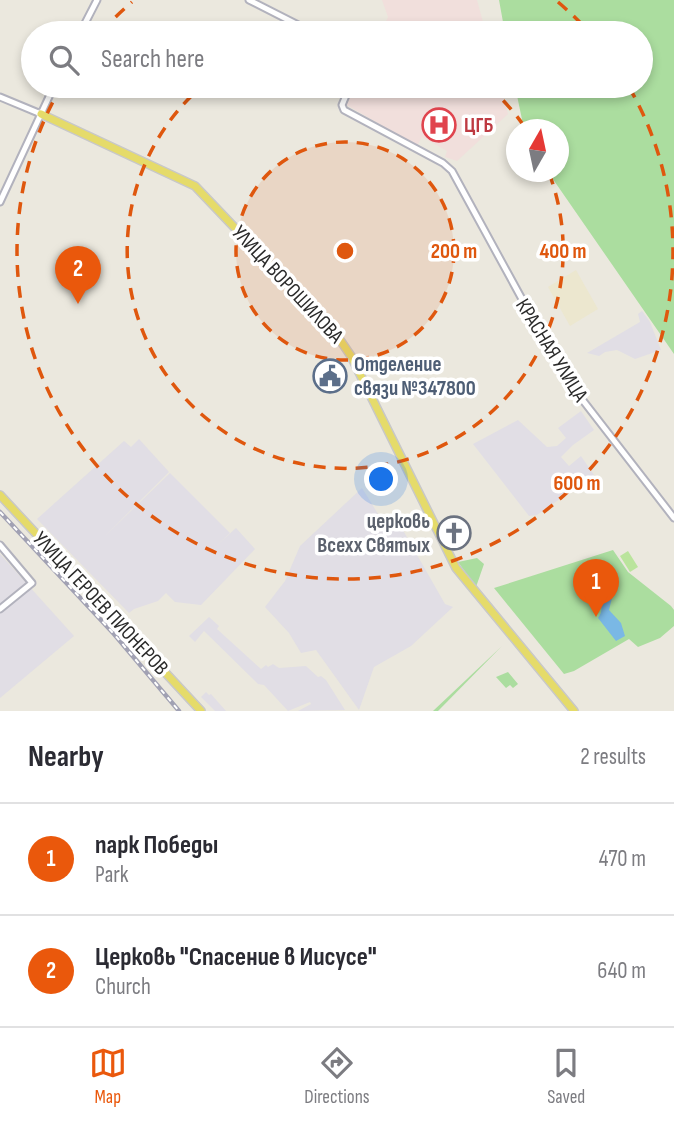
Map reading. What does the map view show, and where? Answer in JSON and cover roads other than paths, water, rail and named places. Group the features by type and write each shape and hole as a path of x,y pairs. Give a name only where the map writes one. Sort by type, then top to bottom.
{"main road":[{"name":"УЛИЦА ВОРОШИЛОВА","path":"41,114 195,186 336,334 354,360 456,568 574,711"},
{"name":"УЛИЦА ГЕРОЕВ ПИОНЕРОВ","path":"0,495 201,711"}],"street":[{"path":"86,21 97,0"},
{"path":"249,0 290,21"},
{"name":"УЛИЦА ВОРОШИЛОВА","path":"0,97 41,114"},
{"path":"0,202 48,98"},
{"name":"КРАСНАЯ УЛИЦА","path":"345,98 341,107 449,168 564,376 674,518"},
{"name":"УЛИЦА ГЕРОЕВ ПИОНЕРОВ","path":"0,545 32,583 0,609"}],"water":[{"path":"605,586 613,594 609,610 621,623 625,636 616,641 598,618 601,607 599,599 593,595"}],"railway":[{"path":"0,512 114,634 179,711"}],"place":[{"name":"ЦГБ","path":"439,125"},
{"name":"Церковь \"Спасение в Иисусе\"","path":"78,304"},
{"name":"Отделение связи №347800","path":"330,376"},
{"name":"церковь Всехх Святых","path":"454,533"},
{"name":"парк Победы","path":"596,617"}]}
